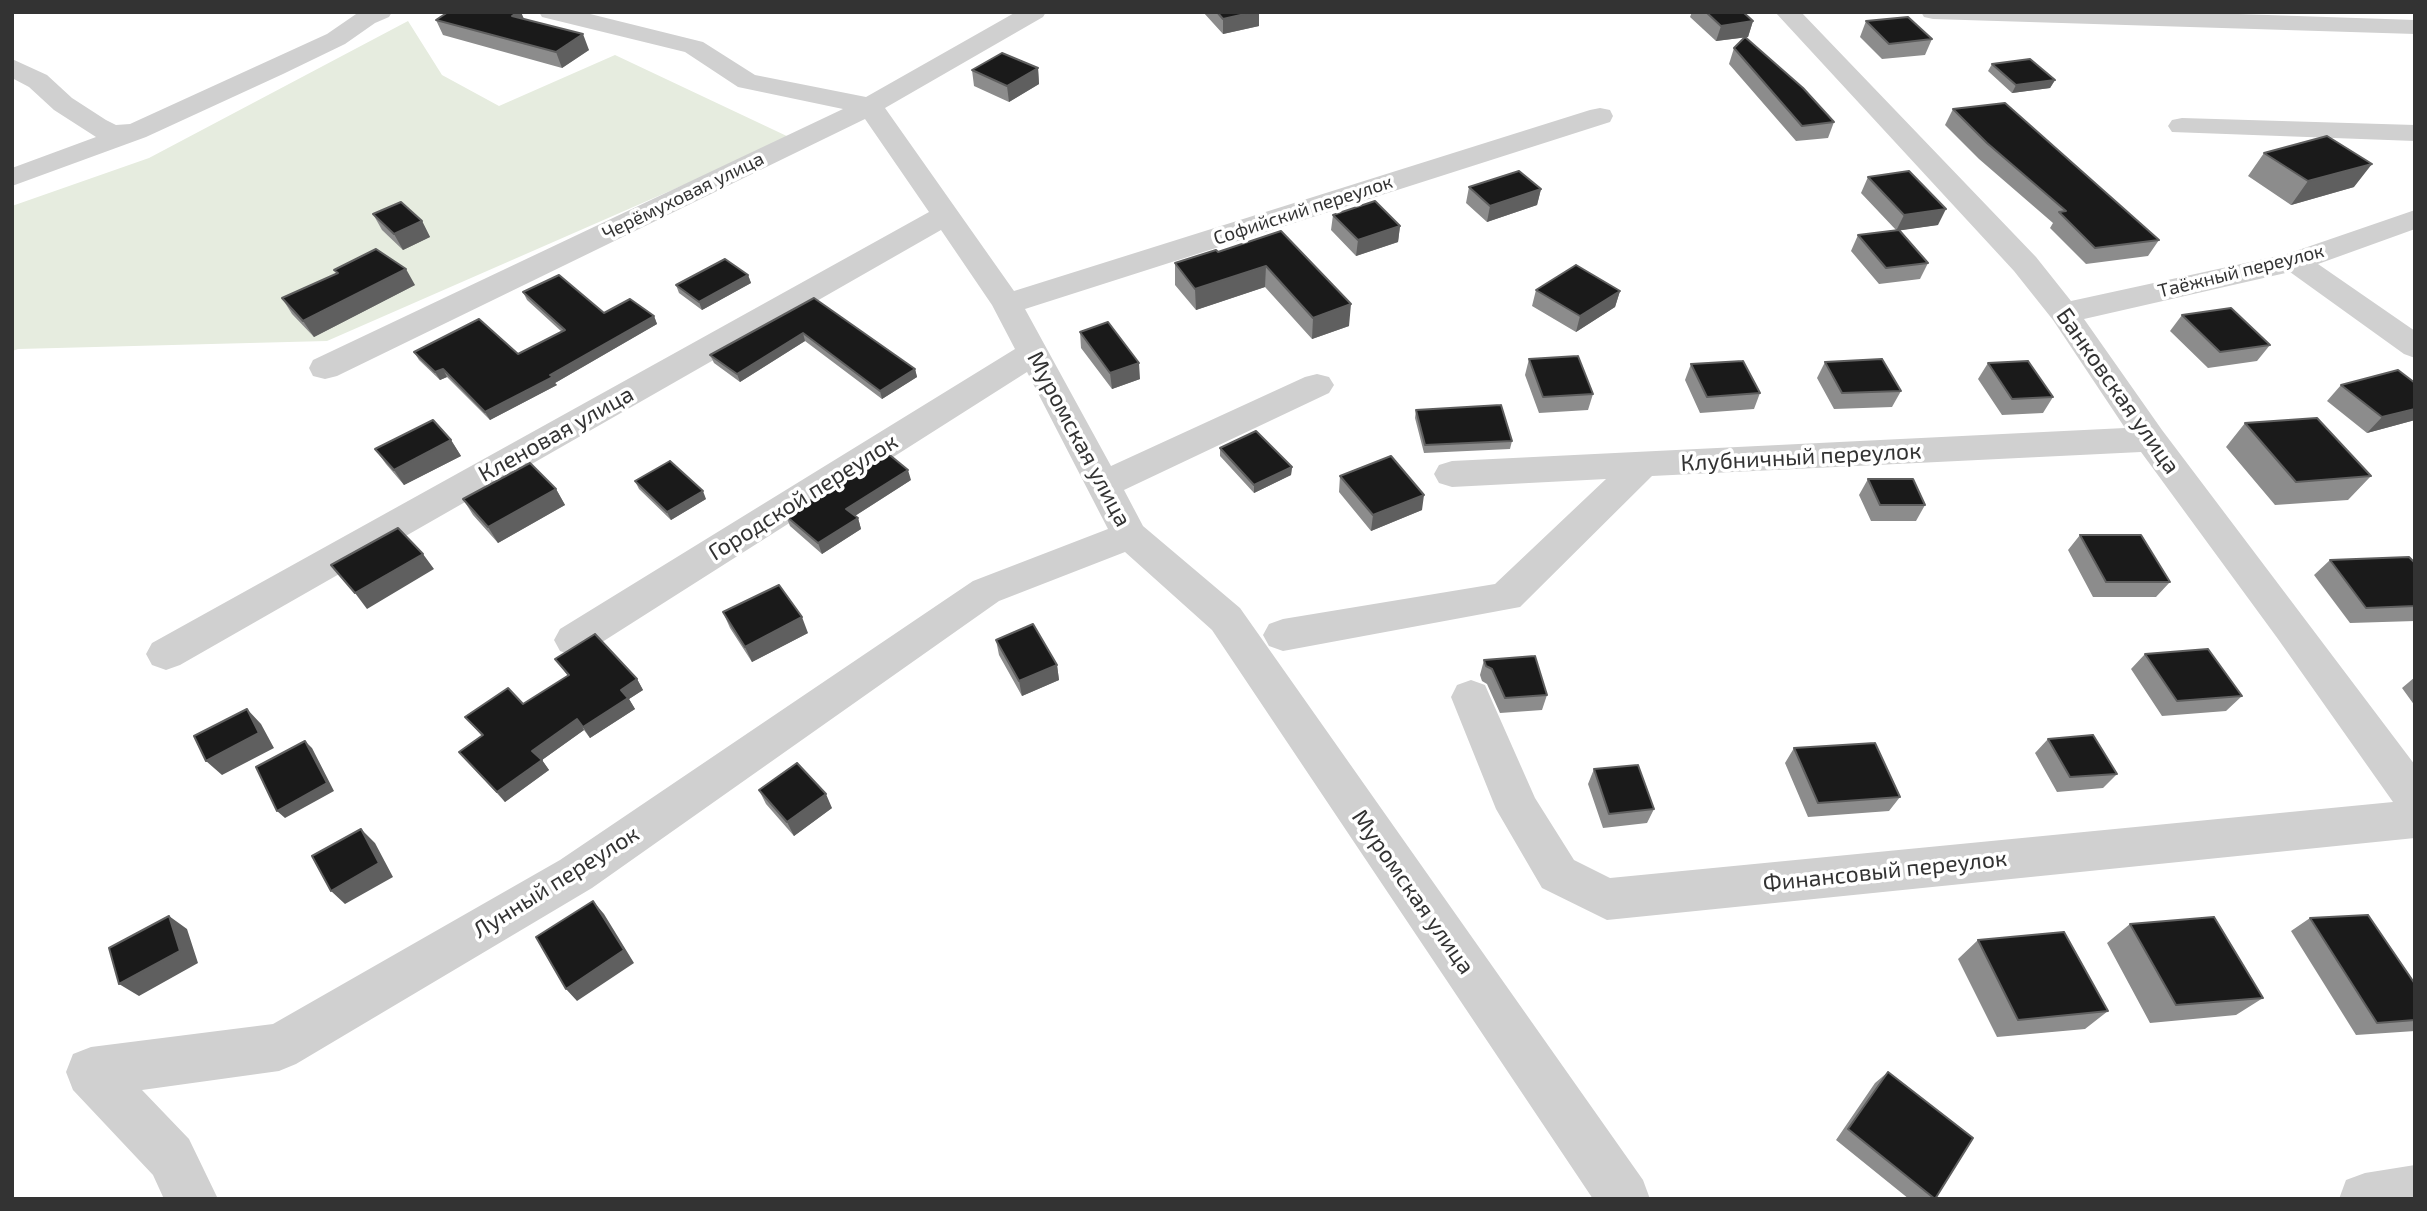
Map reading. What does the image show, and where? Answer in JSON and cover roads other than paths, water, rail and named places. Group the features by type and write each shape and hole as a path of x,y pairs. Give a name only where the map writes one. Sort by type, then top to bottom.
{"street":[{"path":"12,178 136,131 274,69 336,39 366,18 380,12"},
{"path":"551,12 694,47 747,81 870,106"},
{"name":"Черёмуховая улица","path":"325,368 870,106 1034,12"},
{"name":"Банковская улица","path":"1787,12 2025,264 2064,313 2150,439 2292,628 2415,799"},
{"path":"1933,12 2415,27"},
{"path":"12,67 38,81 63,104 96,126 113,134 136,131"},
{"name":"Муромская улица","path":"870,106 1007,304 1130,535 1226,620 1624,1199"},
{"name":"Софийский переулок","path":"1007,304 1600,116"},
{"path":"2182,126 2415,133"},
{"name":"Кленовая улица","path":"166,654 945,215"},
{"name":"Таёжный переулок","path":"2064,313 2295,262 2415,219"},
{"path":"2295,262 2415,347"},
{"name":"Городской переулок","path":"574,640 1033,353"},
{"path":"1105,484 1317,385"},
{"name":"Клубничный переулок","path":"1452,474 2150,439"},
{"path":"1283,635 1506,597 1643,465"},
{"name":"Лунный переулок","path":"192,1199 171,1157 92,1072 279,1047 576,874 986,591 1130,535"},
{"name":"Финансовый переулок","path":"1471,696 1518,809 1558,874 1607,899 2415,819"},
{"path":"2365,1199 2415,1191"}]}
